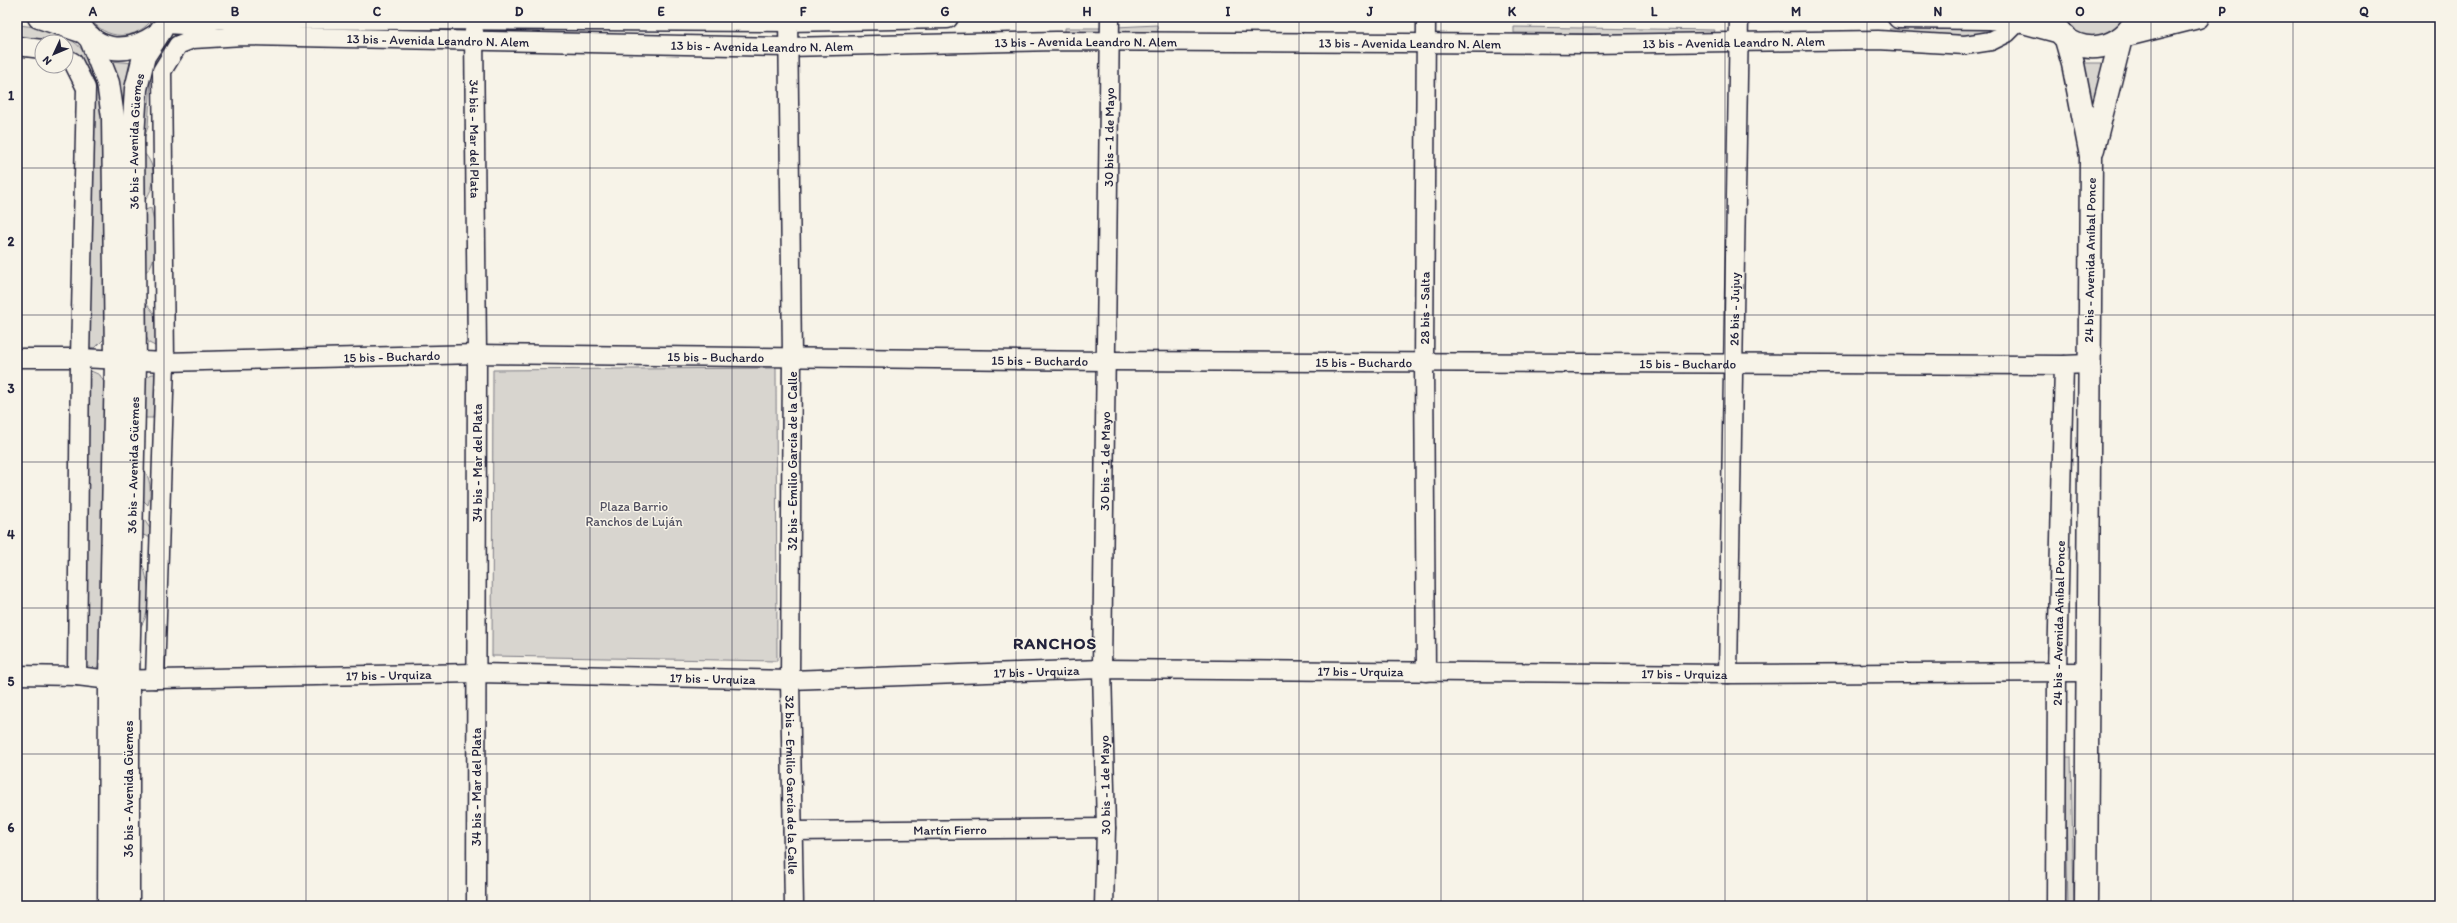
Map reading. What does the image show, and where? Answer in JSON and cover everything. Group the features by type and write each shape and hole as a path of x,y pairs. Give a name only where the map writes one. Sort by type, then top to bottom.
{"main road":[{"path":"39,17 83,29 111,48 127,49 144,45 165,23"},
{"name":"13 bis - Avenida Leandro N. Alem","path":"165,23 183,23 222,17 474,20 947,17"},
{"path":"1899,17 1990,18 2059,28 2075,43 2092,48 2110,45 2128,30 2198,17"},
{"name":"36 bis - Avenida Güemes","path":"109,906 119,680 126,360 133,137 136,89 144,56 165,23"},
{"name":"24 bis - Avenida Aníbal Ponce","path":"2059,28 2073,64 2091,156 2088,364 2086,906"},
{"name":"36 bis - Avenida Güemes","path":"83,29 108,83 113,117 126,360"},
{"name":"24 bis - Avenida Aníbal Ponce","path":"2091,156 2128,30"},
{"name":"36 bis - Avenida Güemes","path":"119,680 128,906"}],"street":[{"name":"30 bis - 1 de Mayo","path":"1104,906 1106,828 1102,669 1110,17"},
{"name":"28 bis - Salta","path":"1426,17 1424,363 1426,672"},
{"name":"26 bis - Jujuy","path":"1728,674 1739,17"},
{"name":"32 bis - Emilio García de la Calle","path":"787,19 792,356 790,680 794,906"},
{"name":"34 bis - Mar del Plata","path":"474,20 477,354 476,906"},
{"name":"13 bis - Avenida Leandro N. Alem","path":"162,71 178,45 193,40 212,37 787,47 1110,41 1426,43 1878,40 1965,45 1991,40 2007,33 2019,22"},
{"path":"17,46 34,48"},
{"path":"74,68 86,88 80,358 77,676"},
{"name":"36 bis - Avenida Güemes","path":"155,679 165,362 162,71"},
{"name":"15 bis - Buchardo","path":"17,358 80,358 165,362 477,354 792,356 1106,361 2064,365"},
{"path":"2064,365 2088,364"},
{"name":"24 bis - Avenida Aníbal Ponce","path":"2056,906 2057,671 2064,365"},
{"name":"17 bis - Urquiza","path":"17,675 77,676 119,680 477,673 790,680 1102,669 1728,674 2087,672"},
{"name":"Martín Fierro","path":"793,831 1106,828"}],"green space":[{"path":"89,17 154,17 139,31 121,35 104,31"},
{"path":"2061,17 2126,17 2112,32 2103,36 2089,37 2070,28"},
{"path":"17,25 39,28 59,34 34,34 34,39 17,38"},
{"path":"1157,25 1158,34 1116,35 1116,27"},
{"path":"1514,27 1715,30 1713,35 1514,33"},
{"path":"1065,28 1103,28 1104,36 1065,37"},
{"path":"1937,28 1998,30 1973,35 1934,36 1896,35 1889,29"},
{"path":"74,42 82,49 90,61 96,76 104,115 106,337 95,348 84,346 92,92 74,59"},
{"path":"111,61 133,63 125,116 122,117 109,63"},
{"path":"2081,63 2108,63 2093,119"},
{"path":"147,78 151,80 148,127 144,138"},
{"path":"143,152 151,164 154,177 151,190 143,203"},
{"path":"151,208 155,230 155,253 150,267 141,276 142,211"},
{"path":"141,297 154,313 157,347 149,343 144,332"},
{"name":"Plaza Barrio Ranchos de Luján","path":"776,368 777,661 492,656 493,370"},
{"path":"91,371 100,375 107,388 100,663 94,672 85,674 86,381"},
{"path":"152,374 161,374 153,418 143,418 146,377"},
{"path":"142,466 150,485 148,505 141,498"},
{"path":"139,512 151,530 151,538 138,533"},
{"path":"140,559 148,586 149,604 144,621 139,629"},
{"path":"2065,757 2071,757 2074,906 2068,906"}],"district":[{"name":"RANCHOS","path":"1055,643"}]}
